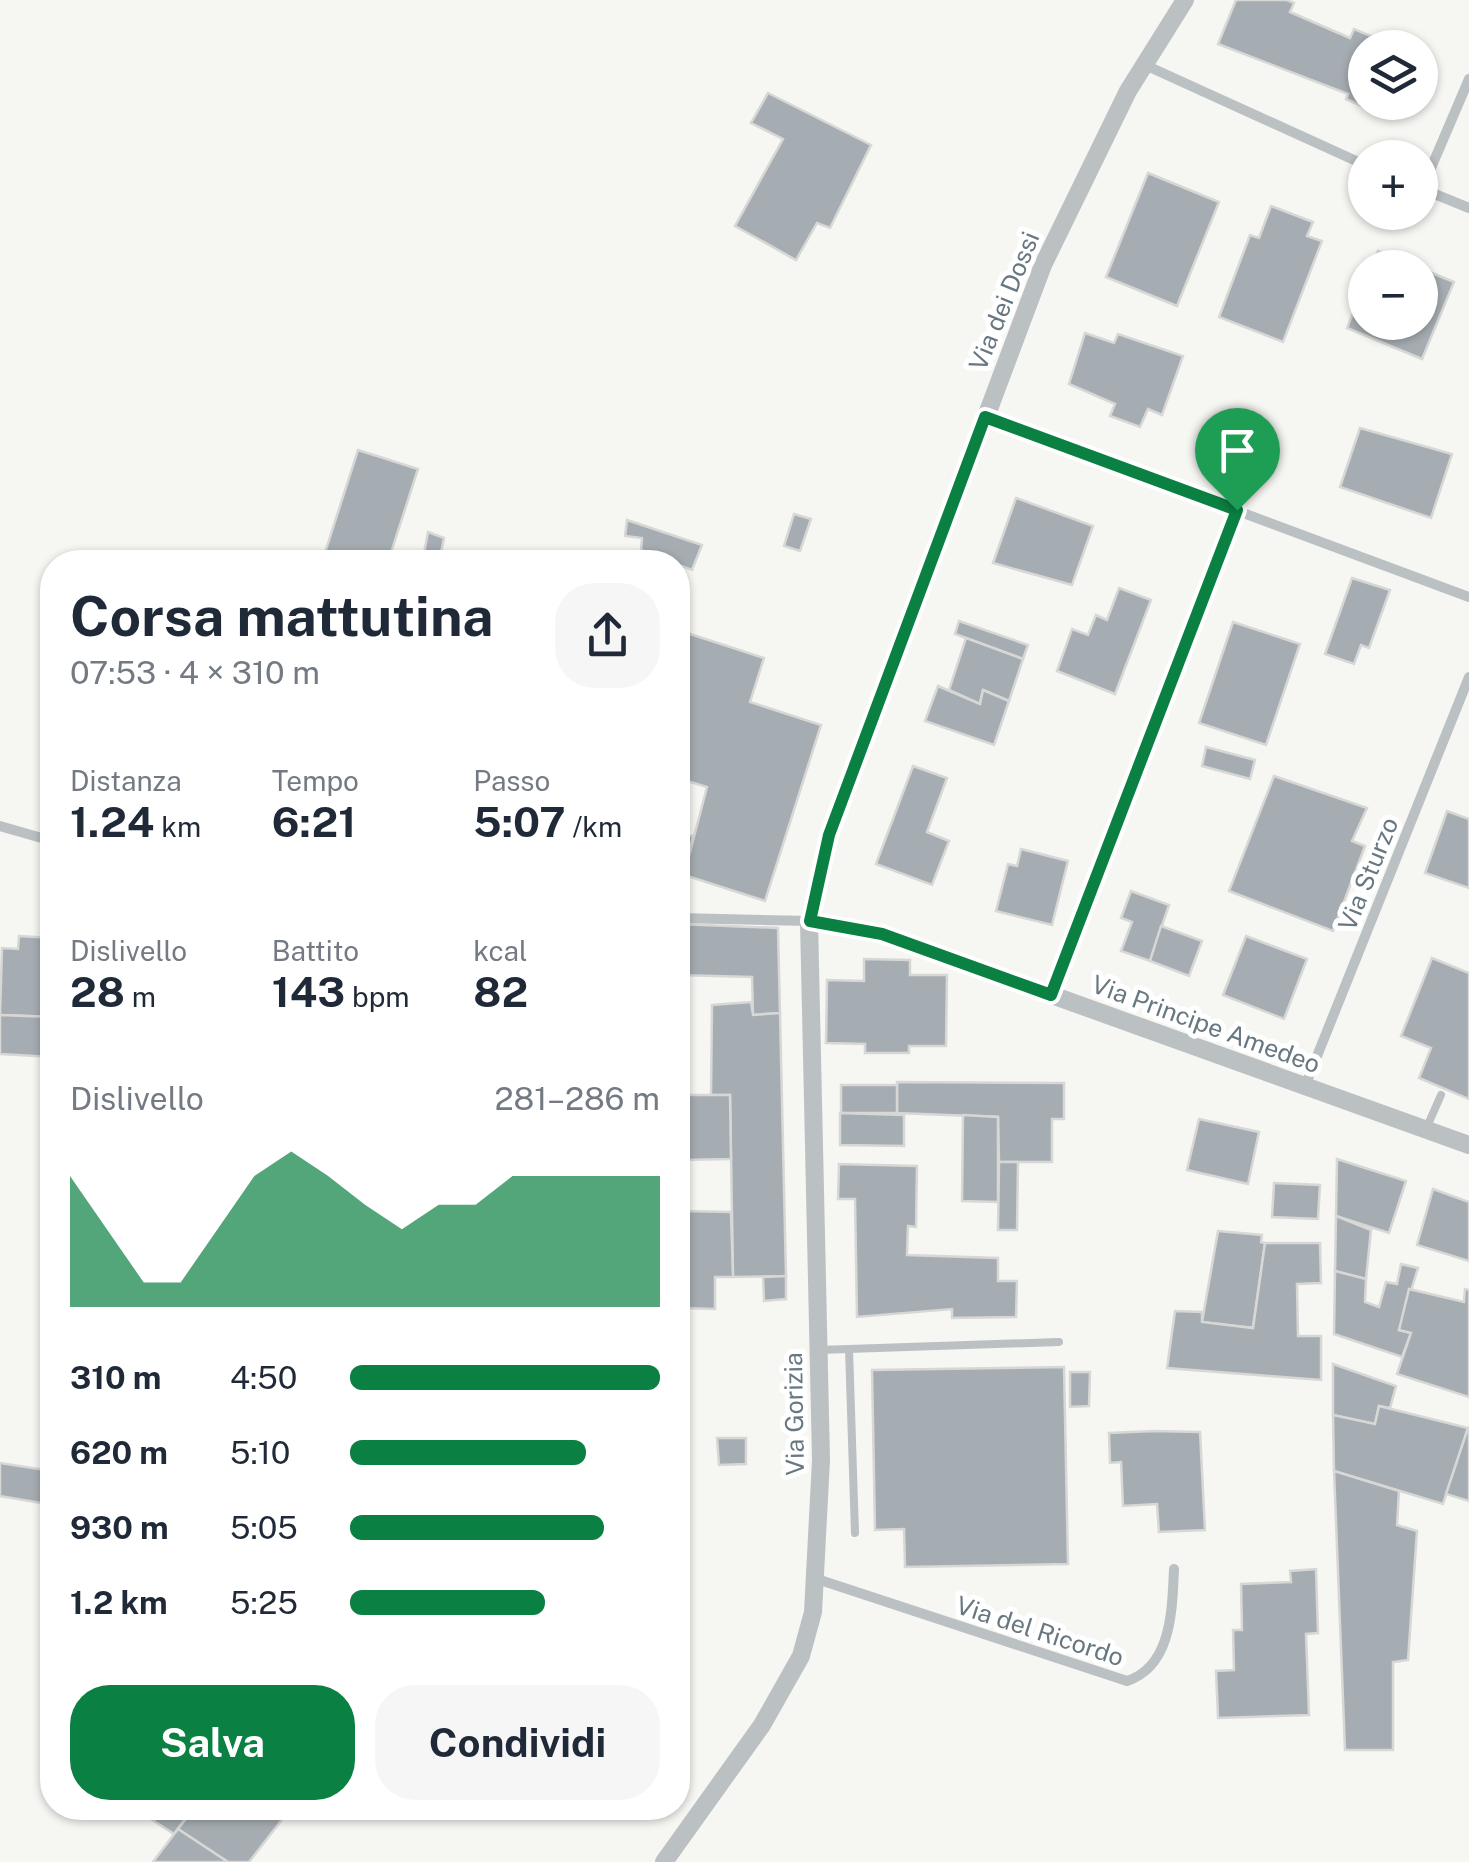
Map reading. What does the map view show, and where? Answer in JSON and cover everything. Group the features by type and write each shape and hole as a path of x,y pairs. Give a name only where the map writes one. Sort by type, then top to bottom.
{"street":[{"name":"Via dei Dossi","path":"810,921 829,835 1043,265 1128,91 1184,0"},
{"path":"1145,64 1348,156"},
{"path":"1438,149 1469,79"},
{"path":"1438,195 1469,208"},
{"path":"985,417 1469,597"},
{"path":"1051,995 1237,510"},
{"name":"Via Sturzo","path":"1305,1086 1469,676"},
{"path":"0,826 40,838"},
{"path":"690,918 810,921"},
{"name":"Via Principe Amedeo","path":"810,921 882,934 1469,1145"},
{"name":"Via Gorizia","path":"664,1862 762,1725 801,1656 814,1612 818,1350 810,921"},
{"name":"Via del Ricordo","path":"816,1579 1127,1680 1144,1675 1155,1662 1172,1620 1174,1570"}],"lane":[{"path":"1426,1129 1441,1094"},
{"path":"818,1350 1059,1342"},
{"path":"849,1349 855,1533"}],"building":[{"path":"1236,0 1287,0 1294,3 1290,12 1348,37 1348,94 1218,44"},
{"path":"768,93 871,145 830,228 817,223 796,260 735,226 783,139 751,123"},
{"path":"1148,173 1219,202 1177,306 1106,277"},
{"path":"1271,206 1313,222 1307,236 1322,241 1283,342 1219,317 1250,235 1259,238"},
{"path":"1438,275 1454,282 1438,320"},
{"path":"1085,333 1114,343 1118,334 1183,356 1162,415 1148,409 1140,427 1110,416 1115,404 1069,384"},
{"path":"1376,340 1430,340 1422,359"},
{"path":"1360,428 1452,454 1431,518 1340,487"},
{"path":"358,450 418,469 392,550 326,550"},
{"path":"1016,498 1093,526 1072,585 993,563"},
{"path":"794,514 811,519 800,551 784,546"},
{"path":"627,520 702,545 692,570 690,550 641,550 642,538 625,536"},
{"path":"428,532 444,538 442,550 425,550"},
{"path":"1352,578 1390,590 1369,648 1361,645 1354,664 1325,654"},
{"path":"1119,588 1151,600 1115,694 1057,671 1072,629 1088,635 1096,615 1107,620"},
{"path":"959,621 1028,645 1023,659 955,634"},
{"path":"1233,622 1300,644 1266,745 1199,723"},
{"path":"690,634 764,658 750,702 821,725 765,901 690,877 690,852 707,787 690,782"},
{"path":"966,638 1023,659 1009,701 983,690 980,704 949,690"},
{"path":"938,686 980,704 983,690 1009,701 994,745 925,721"},
{"path":"1206,747 1255,760 1250,779 1202,766"},
{"path":"913,766 947,778 927,832 949,841 932,885 876,864"},
{"path":"1274,776 1367,808 1352,841 1365,846 1333,931 1229,891"},
{"path":"1447,811 1469,819 1469,888 1425,873"},
{"path":"1021,849 1068,861 1052,925 996,911 1008,864 1017,866"},
{"path":"1131,891 1169,905 1150,961 1121,951 1132,922 1121,918"},
{"path":"690,924 778,928 780,1013 753,1015 752,977 690,975"},
{"path":"1161,926 1202,941 1189,976 1150,961"},
{"path":"19,936 40,937 40,1017 0,1015 2,948 18,949"},
{"path":"1246,936 1307,959 1284,1019 1223,995"},
{"path":"1432,958 1469,973 1469,1099 1419,1078 1431,1048 1401,1036"},
{"path":"864,959 910,960 910,975 947,975 946,1046 909,1046 909,1053 865,1053 865,1044 826,1043 827,980 864,981"},
{"path":"751,1002 753,1015 780,1013 786,1276 733,1277 730,1095 711,1095 712,1005"},
{"path":"0,1015 40,1017 40,1056 0,1054"},
{"path":"897,1082 1064,1083 1064,1119 1052,1119 1052,1162 999,1162 998,1117 897,1113"},
{"path":"841,1085 897,1085 897,1113 841,1113"},
{"path":"690,1095 730,1095 731,1159 690,1160"},
{"path":"840,1113 904,1115 904,1146 840,1145"},
{"path":"963,1115 998,1117 998,1202 962,1201"},
{"path":"1199,1119 1259,1132 1248,1184 1187,1170"},
{"path":"1337,1159 1406,1181 1389,1233 1336,1216"},
{"path":"999,1162 1018,1162 1017,1230 998,1230"},
{"path":"839,1164 917,1166 916,1227 908,1226 907,1255 998,1258 998,1281 1017,1281 1016,1317 952,1318 952,1309 857,1317 855,1199 838,1199"},
{"path":"1274,1183 1320,1185 1318,1219 1272,1217"},
{"path":"1433,1189 1469,1202 1469,1261 1417,1245"},
{"path":"690,1211 731,1212 733,1277 715,1277 715,1309 690,1308"},
{"path":"1336,1216 1371,1230 1366,1279 1335,1271"},
{"path":"1218,1231 1262,1235 1261,1242 1265,1243 1253,1328 1202,1322"},
{"path":"1265,1243 1320,1243 1321,1283 1297,1284 1298,1336 1321,1336 1321,1380 1167,1368 1175,1311 1202,1312 1202,1322 1253,1328"},
{"path":"1401,1264 1418,1268 1399,1330 1411,1333 1402,1357 1334,1334 1335,1271 1366,1279 1365,1302 1379,1307 1386,1282 1397,1284"},
{"path":"786,1276 786,1299 764,1301 763,1277"},
{"path":"1409,1289 1464,1302 1465,1289 1469,1290 1469,1397 1397,1374 1411,1333 1399,1330"},
{"path":"1333,1364 1396,1386 1390,1408 1379,1406 1375,1424 1333,1415"},
{"path":"1064,1367 1068,1564 905,1567 904,1529 875,1530 872,1370"},
{"path":"1070,1372 1090,1372 1089,1406 1070,1407"},
{"path":"1379,1406 1468,1428 1443,1504 1334,1471 1333,1415 1375,1424"},
{"path":"1469,1428 1469,1501 1446,1494"},
{"path":"1200,1432 1205,1530 1159,1532 1157,1504 1123,1506 1121,1462 1110,1463 1109,1433"},
{"path":"717,1438 746,1438 746,1464 719,1465"},
{"path":"0,1463 40,1469 40,1503 0,1496"},
{"path":"1334,1471 1399,1491 1397,1525 1417,1531 1408,1660 1393,1662 1393,1750 1345,1750"},
{"path":"1316,1569 1318,1633 1306,1634 1309,1715 1218,1718 1216,1671 1234,1670 1233,1630 1242,1630 1241,1584 1291,1582 1290,1571"},
{"path":"152,1820 184,1820 174,1834"},
{"path":"185,1820 282,1820 249,1862 228,1862 178,1829"},
{"path":"178,1829 228,1862 153,1862"}],"route":[{"path":"985,417 1237,510 1051,995 882,934 810,921 829,835 985,417"}]}
